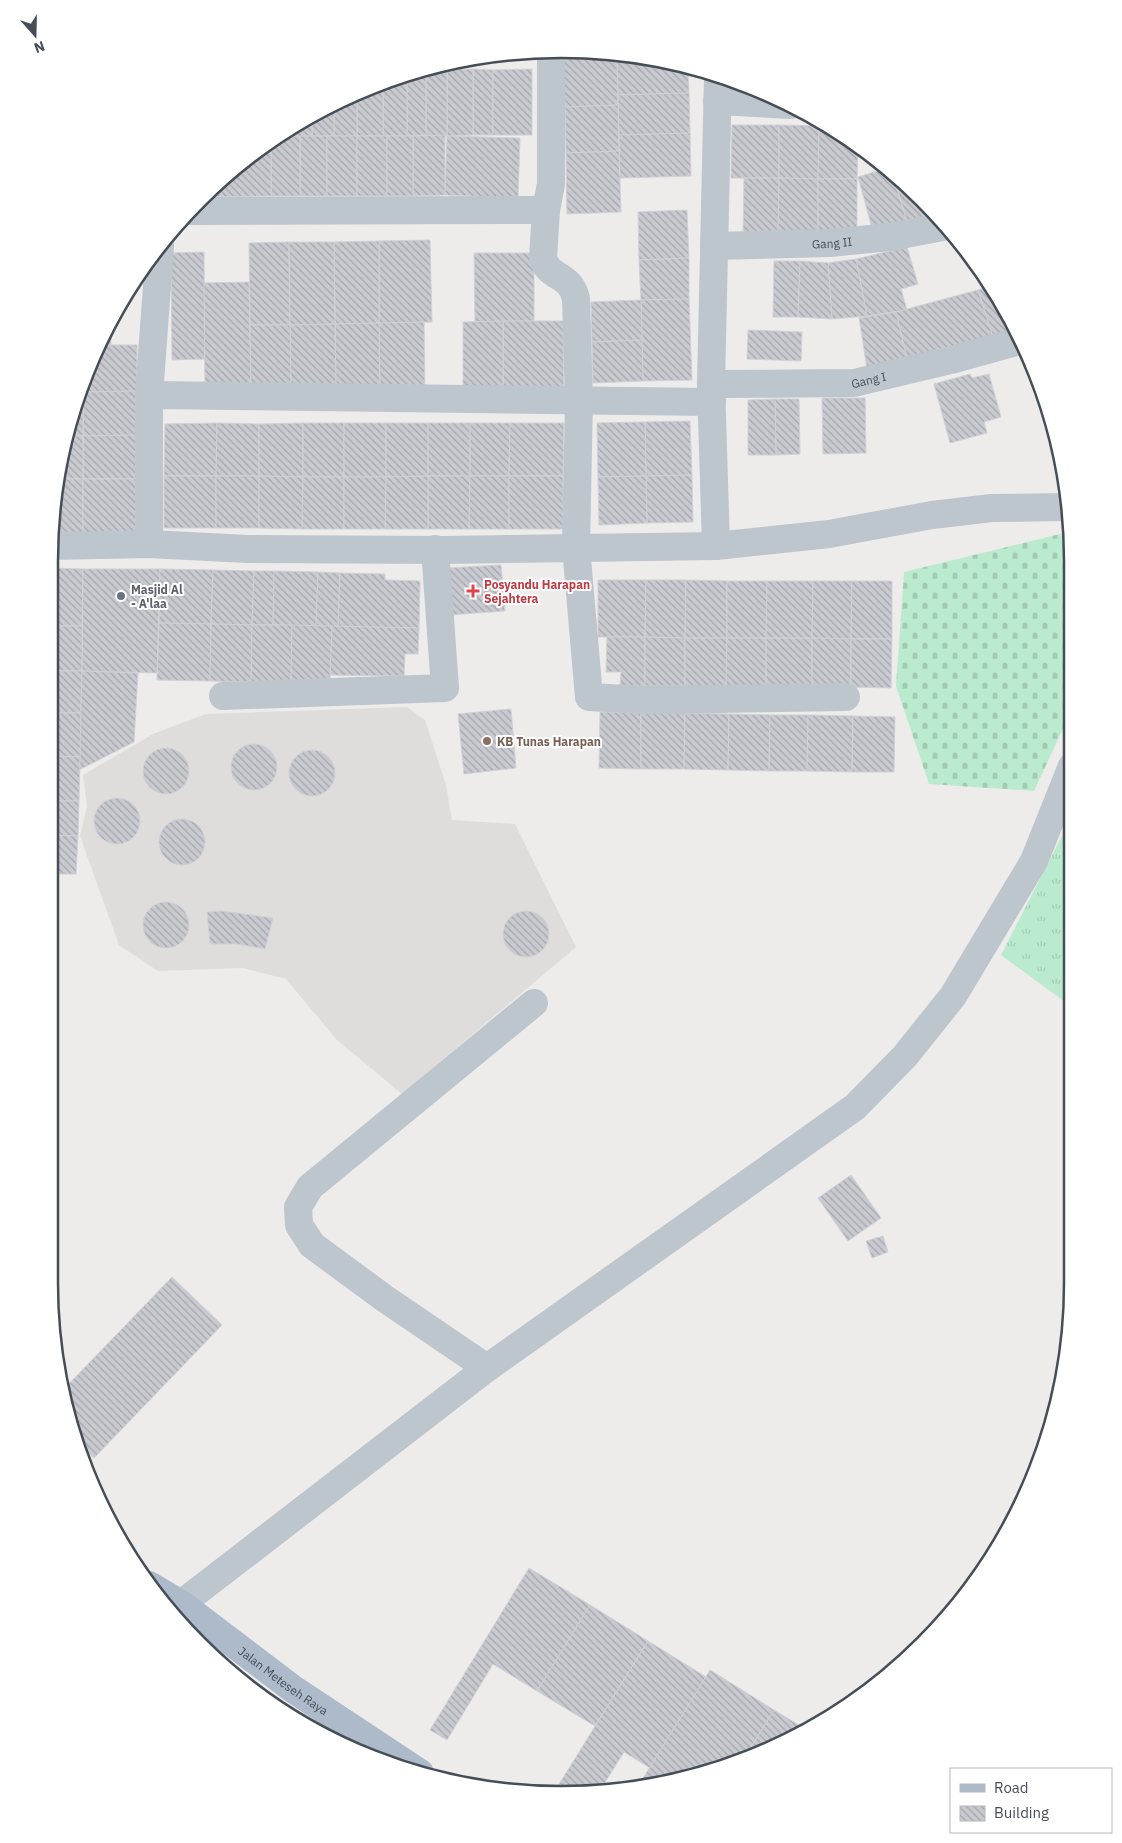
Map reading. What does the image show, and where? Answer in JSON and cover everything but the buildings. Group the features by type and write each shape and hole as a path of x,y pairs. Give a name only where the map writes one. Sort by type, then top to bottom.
{"main road":[{"name":"Jalan Meteseh Raya","path":"168,1596 181,1604 293,1689 393,1757"}],"street":[{"path":"551,58 551,184 546,210 543,258 545,264 553,273 568,281 574,290 576,299 579,400 576,547 588,697 645,700 846,698"},
{"path":"716,546 712,393 717,88 757,97"},
{"path":"199,211 546,210"},
{"name":"Gang II","path":"714,246 830,243 890,237 939,228"},
{"path":"149,544 149,395 159,258"},
{"name":"Gang I","path":"149,395 579,400 712,393 854,383 952,360 1015,342"},
{"path":"58,546 149,544 248,549 716,546 829,534 932,515 992,508 1061,507"},
{"path":"223,696 445,688 435,549"},
{"path":"181,1604 488,1368 855,1107 905,1056 953,996 1034,861 1064,786"},
{"path":"488,1368 384,1298 312,1245 299,1225 298,1207 310,1187 534,1003"}],"shaded area":[{"path":"407,707 425,720 446,785 452,820 515,824 576,947 402,1094 337,1040 286,979 243,968 158,971 119,945 80,836 87,806 83,775 153,734 206,714"}],"green space":[{"path":"1063,533 1064,727 1034,791 929,784 896,686 904,572"},
{"path":"1064,832 1064,1001 1001,955"}],"place":[{"name":"Posyandu Harapan Sejahtera","path":"473,591"},
{"name":"Masjid Al - A'laa","path":"121,596"},
{"name":"KB Tunas Harapan","path":"487,741"}]}
